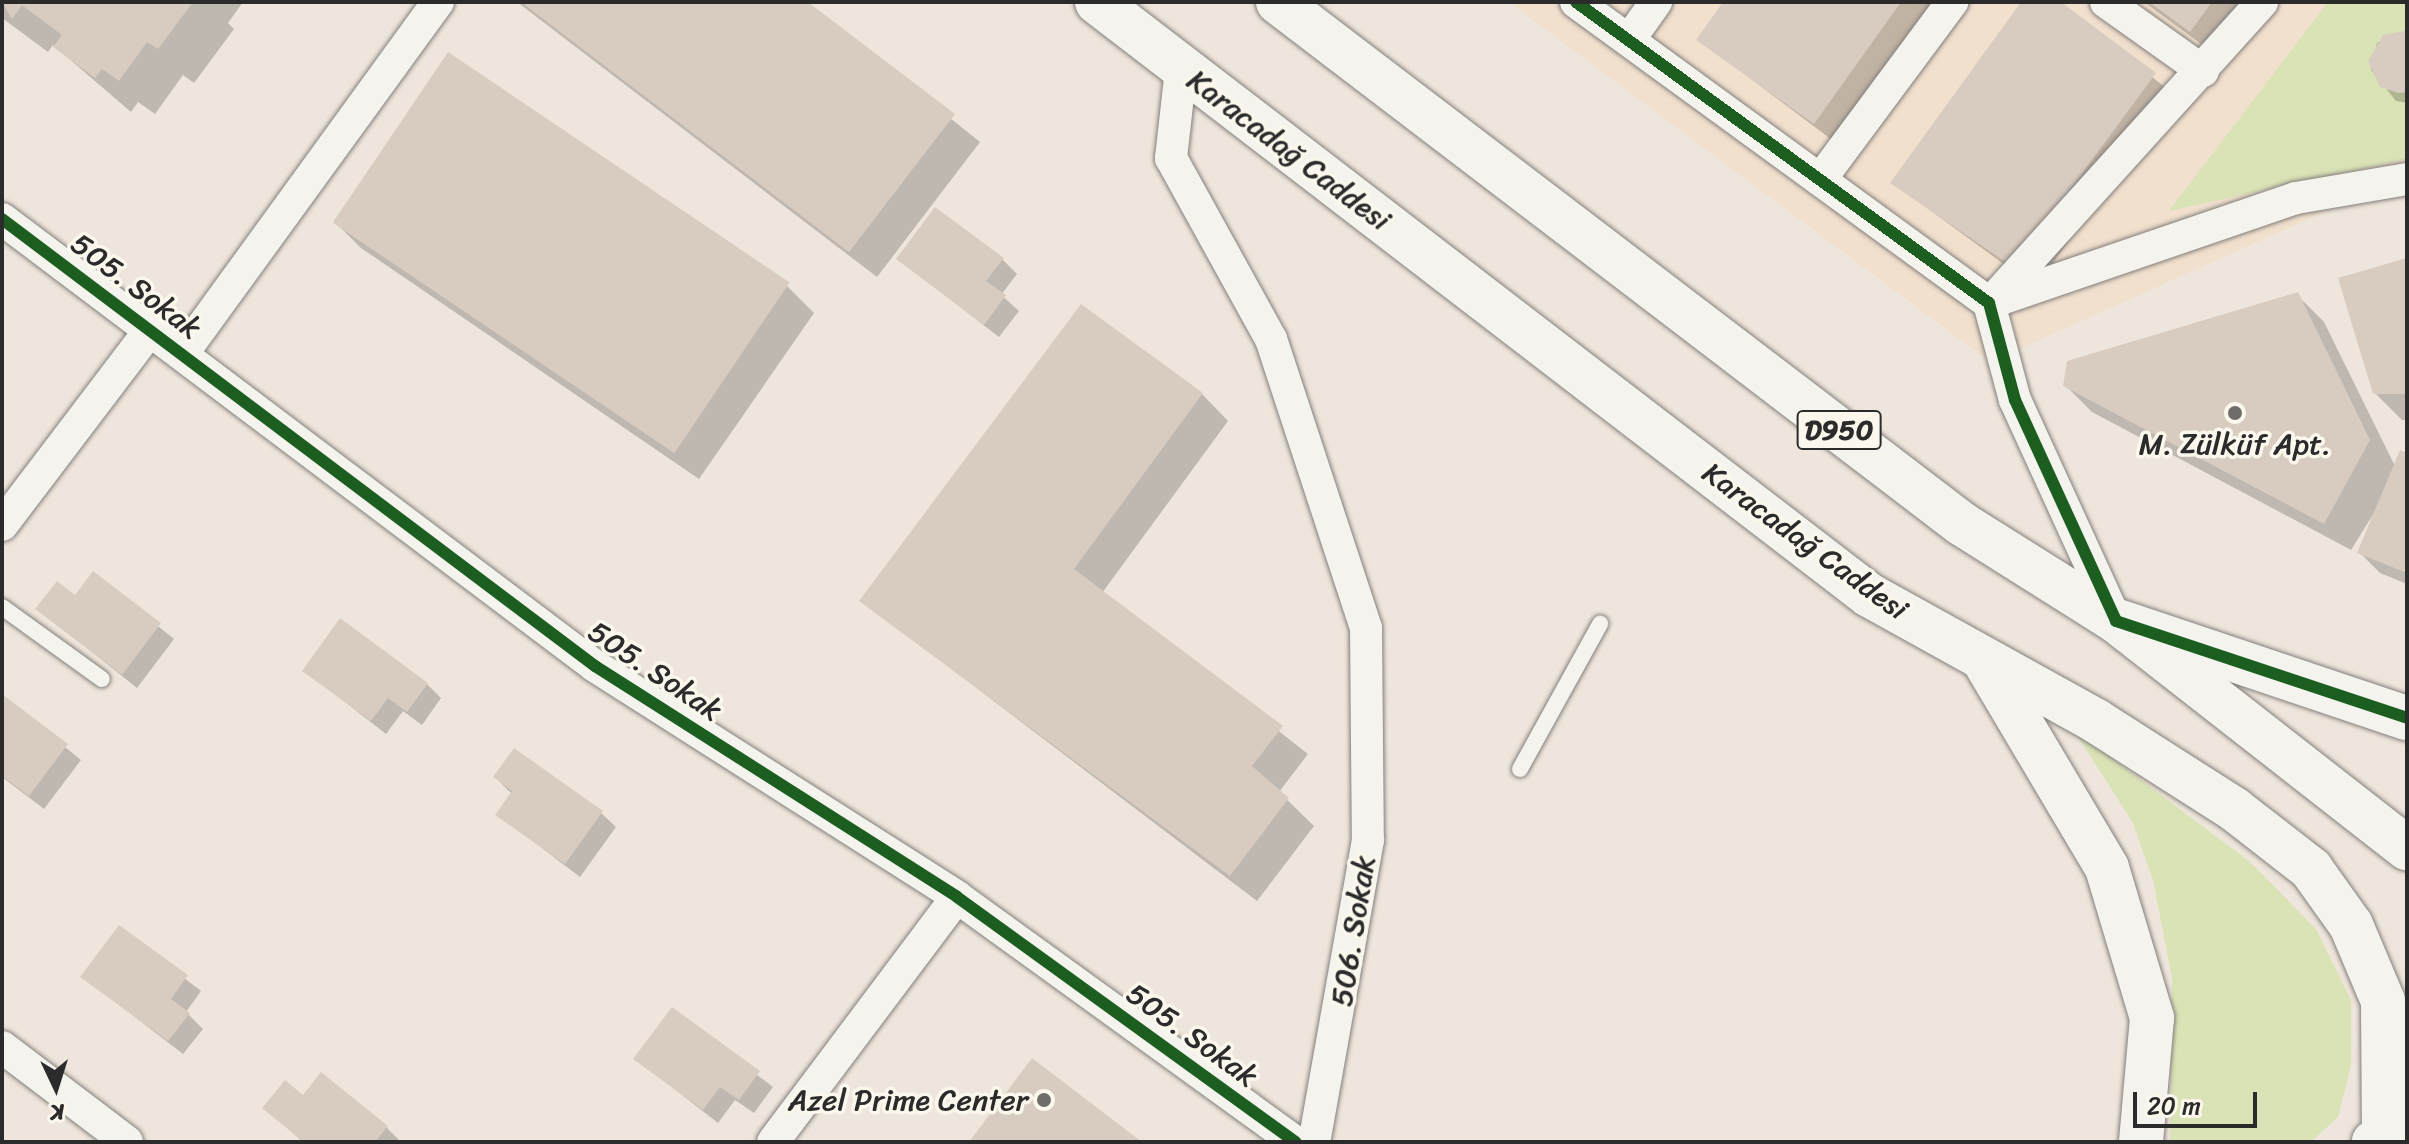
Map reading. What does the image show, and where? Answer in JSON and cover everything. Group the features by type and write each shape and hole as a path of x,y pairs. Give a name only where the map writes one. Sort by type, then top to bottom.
{"main road":[{"name":"Karacadağ Caddesi","path":"1097,2 1869,595 1986,664 2096,721 2234,809 2311,869 2351,925 2383,1001 2387,1132"},
{"name":"D950","path":"1278,2 1962,524 2116,621 2407,848"},
{"path":"2116,621 2407,718"},
{"path":"1986,664 2107,868 2152,1018 2141,1142"},
{"path":"2299,766 2407,815"}],"street":[{"path":"183,353 438,2"},
{"path":"1576,2 1989,303 2015,400 2116,621"},
{"path":"1629,40 1656,2"},
{"path":"1820,180 1952,2"},
{"path":"2106,2 2203,71"},
{"path":"1989,303 2203,71 2262,2"},
{"name":"506. Sokak","path":"1181,69 1171,158 1271,339 1366,628 1371,717 1368,840 1314,1142"},
{"path":"1989,303 2296,198 2407,179"},
{"name":"505. Sokak","path":"2,219 595,666 957,897 1296,1142"},
{"path":"2,525 151,329"},
{"path":"773,1142 957,897"},
{"path":"2,1047 127,1142"}],"lane":[{"path":"2,607 102,679"},
{"path":"1520,769 1600,624"}],"shaded area":[{"path":"1509,2 2407,2 2407,175 1990,362"}],"green space":[{"path":"2328,2 2407,2 2407,159 2169,211"},
{"path":"2073,729 2249,861 2316,929 2351,1000 2351,1066 2338,1117 2311,1142 2170,1142 2172,978 2153,880 2133,823"}],"building":[{"path":"2,2 193,2 158,49 147,42 119,81 102,69 95,78 53,47 62,35 22,5 12,19"},
{"path":"521,2 808,2 955,114 849,252"},
{"path":"1723,2 1901,2 1814,124 1696,40"},
{"path":"2021,2 2061,2 2156,73 2013,267 1890,183"},
{"path":"2149,2 2212,2 2190,32"},
{"path":"2405,31 2407,92 2398,93 2380,87 2368,61 2383,35"},
{"path":"448,52 790,282 674,453 333,223"},
{"path":"935,207 1004,258 986,281 1006,295 984,325 896,259"},
{"path":"2407,258 2407,394 2373,394 2338,278"},
{"name":"M. Zülküf Apt.","path":"2298,292 2370,440 2324,524 2063,386 2067,361"},
{"path":"1081,304 1203,393 1074,569 1283,726 1252,766 1289,798 1230,876 859,601"},
{"path":"2400,450 2407,453 2407,573 2357,553"},
{"path":"93,571 161,623 122,675 35,609 57,581 75,595"},
{"path":"340,618 428,683 407,712 388,698 371,721 302,671"},
{"path":"2,694 68,744 29,796 2,776"},
{"path":"514,748 603,811 565,864 495,815 512,791 493,777"},
{"path":"119,925 188,975 171,999 190,1013 168,1041 80,977"},
{"path":"672,1007 760,1071 739,1100 720,1087 703,1110 633,1059"},
{"name":"Azel Prime Center","path":"1032,1058 1142,1142 969,1142"},
{"path":"321,1072 388,1126 375,1142 304,1142 262,1108 285,1080 303,1095"}],"cycle path":[{"path":"1576,2 1989,303 2015,400 2116,621 2407,718"},
{"path":"2,219 595,666 957,897 1296,1142"}],"place":[{"name":"M. Zülküf Apt.","path":"2235,413"},
{"name":"Azel Prime Center","path":"1044,1100"}]}
